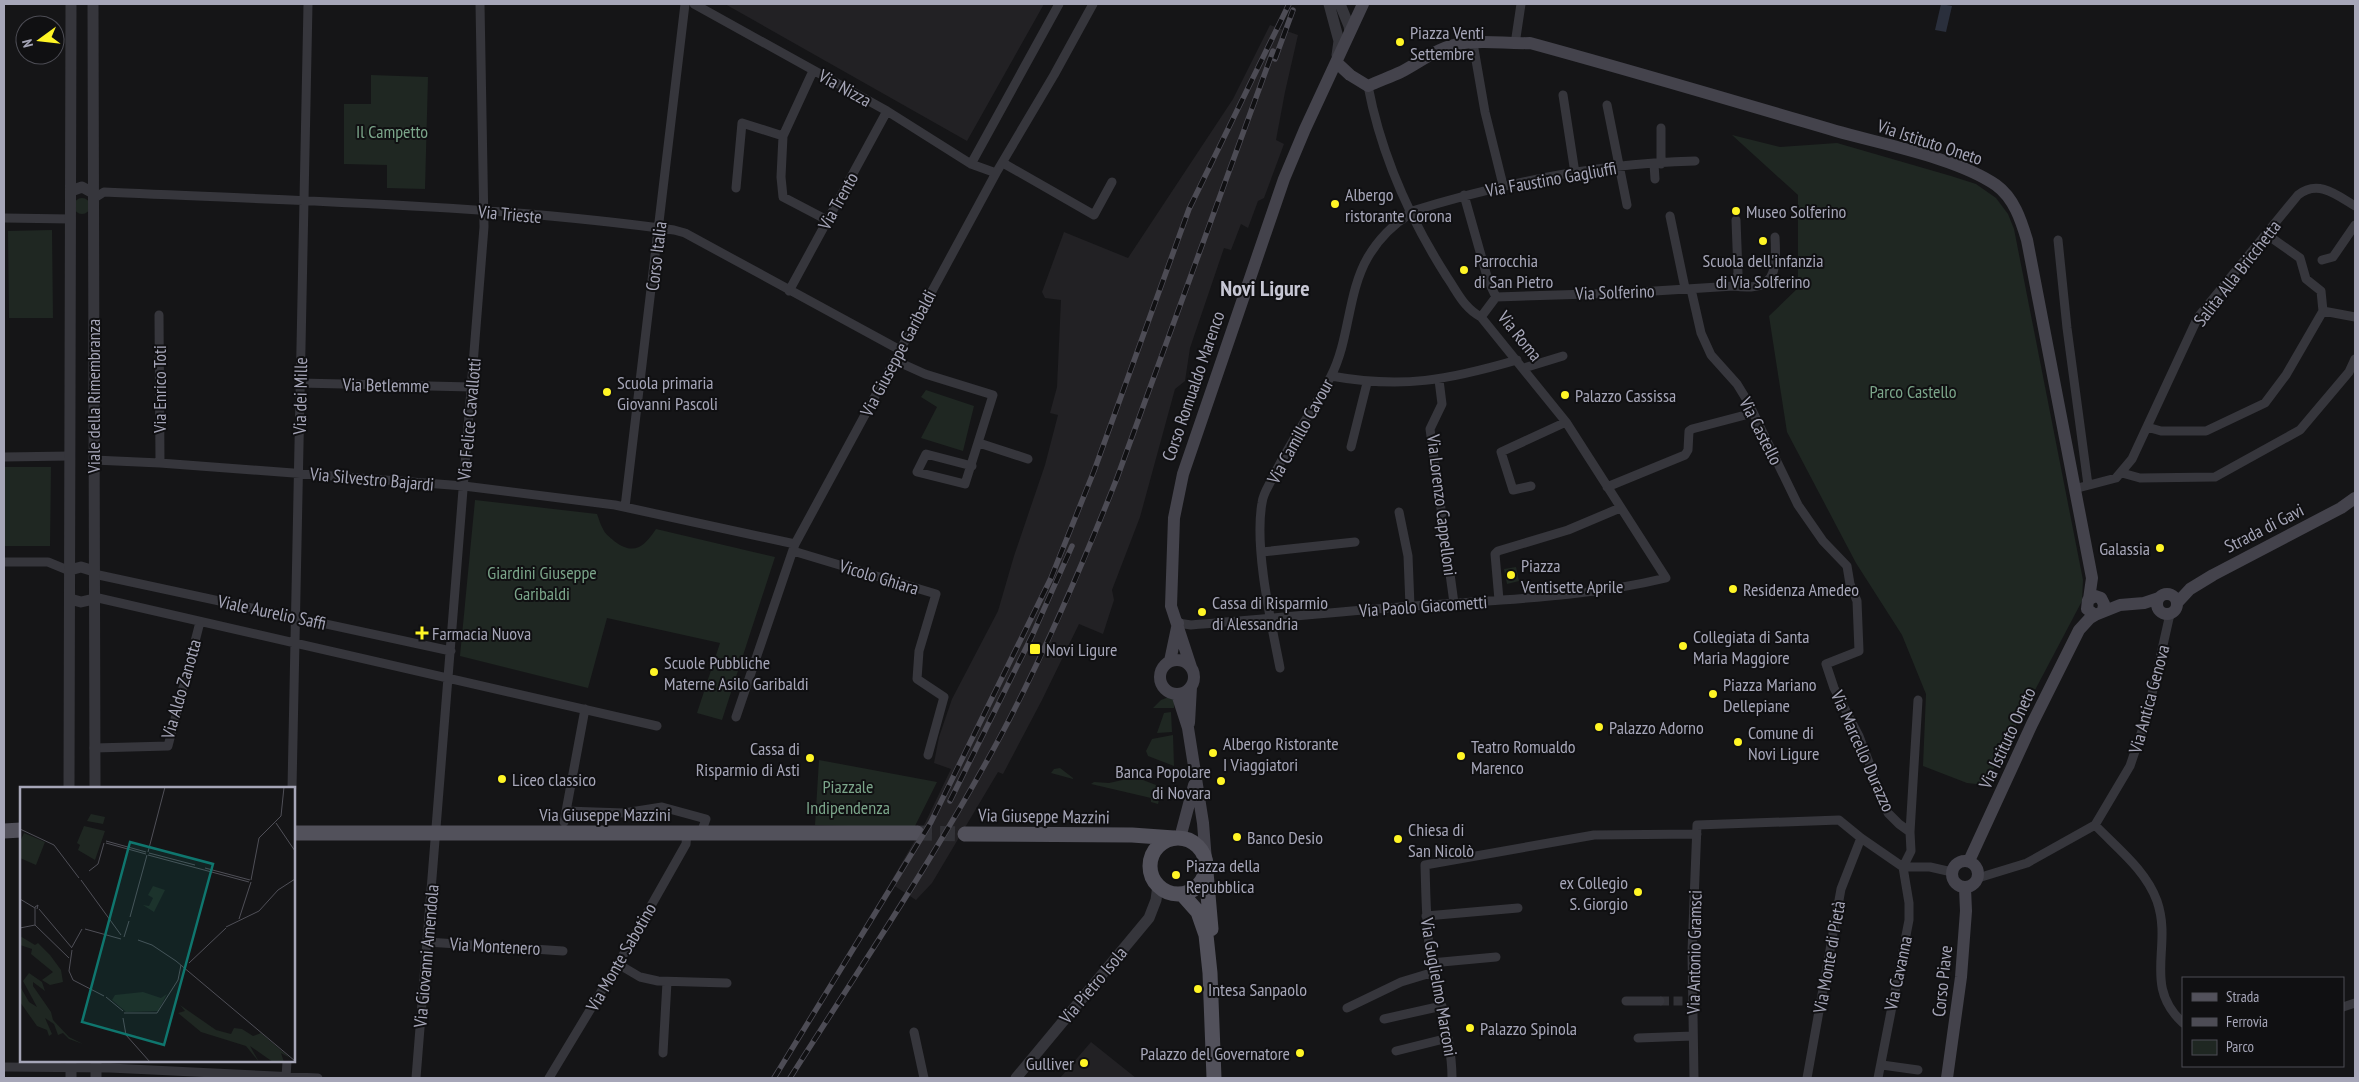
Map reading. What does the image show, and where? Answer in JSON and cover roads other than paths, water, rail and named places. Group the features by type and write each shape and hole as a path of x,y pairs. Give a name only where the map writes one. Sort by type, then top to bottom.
{"main road":[{"name":"Corso Romualdo Marenco","path":"1191,667 1171,606 1174,518 1183,474 1284,179 1363,4"},
{"path":"1336,62 1350,75 1368,86 1401,72 1434,51 1463,43 1490,41 1515,44"},
{"name":"Via Istituto Oneto","path":"1515,44 1530,43 1698,89 1964,168 1997,186 2016,208 2027,240 2074,489 2079,500 2096,605 2079,630 2032,724 1969,861"},
{"name":"Strada di Gavi","path":"2166,601 2190,589 2234,562 2341,508 2355,498"},
{"path":"2096,605 2166,601 2162,613 2170,614"},
{"name":"Corso Romualdo Marenco","path":"1170,661 1178,623"},
{"path":"1188,728 1191,687 1194,677 1191,667 1181,660 1170,661 1162,669 1161,681 1165,689 1176,694 1185,692 1191,687"},
{"path":"1176,694 1188,728 1203,823 1212,947 1210,973"},
{"path":"1177,838 1195,780"},
{"name":"Via Giuseppe Mazzini","path":"295,833 436,834 698,828 917,833"},
{"path":"4,831 20,830"},
{"name":"Via Giuseppe Mazzini","path":"965,834 1177,838"},
{"name":"Via Giuseppe Mazzini","path":"1122,836 1140,844 1152,858"},
{"path":"1177,838 1194,843 1204,854 1206,865 1201,883 1196,888 1182,894 1169,893 1158,886 1151,872 1152,858 1162,843 1177,838"},
{"path":"1969,861 1977,868 1978,878 1973,885 1965,888 1955,883 1952,872 1956,864 1969,861"},
{"name":"Corso Piave","path":"1947,1078 1961,977 1966,911 1965,888"},
{"path":"1182,894 1191,902 1202,921 1206,934 1210,973 1214,1078"}],"street":[{"name":"Viale della Rimembranza","path":"69,787 71,4"},
{"name":"Viale della Rimembranza","path":"93,4 94,787"},
{"name":"Via dei Mille","path":"292,787 308,4"},
{"name":"Via Felice Cavallotti","path":"436,834 485,211 480,4"},
{"name":"Corso Italia","path":"625,507 685,4"},
{"path":"971,164 1059,4"},
{"name":"Via Giuseppe Garibaldi","path":"736,717 794,547 996,172 1003,163 1093,4"},
{"path":"1329,4 1339,41 1336,62"},
{"path":"1340,4 1350,32"},
{"path":"1515,44 1521,4"},
{"name":"Via Nizza","path":"698,5 887,112 971,164 996,172"},
{"path":"1473,43 1485,112 1503,185"},
{"path":"813,71 783,136 781,177 783,197 827,220"},
{"name":"Via Roma","path":"1368,86 1375,118 1410,213 1466,306 1482,317 1566,422 1666,578"},
{"path":"1563,95 1575,173"},
{"path":"1607,105 1627,205"},
{"name":"Via Trento","path":"789,291 887,112"},
{"path":"736,188 742,123 783,136"},
{"path":"1656,179 1661,128"},
{"name":"Via Faustino Gagliuffi","path":"1410,213 1464,195 1503,185 1619,166 1694,161"},
{"path":"1003,163 1094,215 1112,182"},
{"path":"71,190 82,187 93,196"},
{"name":"Salita Alla Bricchetta","path":"2122,473 2132,459 2198,317 2305,189 2313,187 2325,188 2355,206"},
{"name":"Via Trieste","path":"93,196 104,192 485,211 659,228 685,233 900,350"},
{"path":"1464,195 1488,280 1496,297 1482,317"},
{"name":"Via Camillo Cavour","path":"1280,668 1262,552 1259,522 1262,500 1281,462 1331,376 1361,272 1378,244 1410,213"},
{"path":"4,218 71,219 78,223 85,223 93,216"},
{"name":"Via Castello","path":"1670,216 1701,333 1711,355 1737,384 1754,413 1798,504 1823,541 1847,566 1850,584 1857,601 1859,651 1826,664"},
{"path":"1734,286 1738,273 1736,220"},
{"path":"2322,260 2333,257 2355,225"},
{"path":"2147,427 2162,431 2206,431 2265,403 2286,376 2324,310 2321,291 2306,279 2300,258 2266,234"},
{"name":"Via Solferino","path":"1496,297 1623,293 1734,286 1752,288 1761,286 1769,280 1774,271 1775,237"},
{"path":"2058,240 2069,346 2088,485"},
{"path":"2324,310 2355,317"},
{"name":"Via Enrico Toti","path":"159,315 160,462"},
{"path":"1524,368 1563,356"},
{"path":"2074,489 2116,478 2122,473 2140,478 2215,477 2300,430 2349,372 2355,359"},
{"path":"894,360 925,374 993,395 972,466 965,484 917,472 926,454 972,466"},
{"path":"1331,376 1367,383 1439,380 1517,360"},
{"name":"Via Lorenzo Cappelloni","path":"1439,380 1442,404 1430,429 1454,603"},
{"name":"Via Betlemme","path":"300,383 472,387"},
{"path":"1351,447 1367,383"},
{"path":"1607,487 1679,458 1688,450 1688,433 1692,429 1754,413"},
{"path":"1531,486 1513,490 1501,452 1566,422"},
{"path":"979,443 1028,460"},
{"path":"4,457 70,456"},
{"name":"Via Silvestro Bajardi","path":"94,460 160,462 464,486 625,507 794,547"},
{"path":"1499,600 1495,554 1518,544 1572,528 1620,508"},
{"path":"1399,512 1408,556 1410,606"},
{"path":"1262,552 1355,542"},
{"name":"Vicolo Ghiara","path":"794,547 936,594 916,663 917,679 944,697 928,755"},
{"path":"4,562 48,562 70,570 81,566 94,572"},
{"name":"Viale Aurelio Saffi","path":"94,572 451,652"},
{"name":"Via Paolo Giacometti","path":"1178,623 1191,626 1410,606 1568,596 1614,590 1666,578"},
{"path":"70,599 81,602 94,598"},
{"name":"Viale Aurelio Saffi","path":"94,598 657,726"},
{"name":"Via Antica Genova","path":"2096,825 2130,766 2147,716 2170,614"},
{"name":"Via Aldo Zanotta","path":"94,748 168,746 200,622"},
{"name":"Via Marcello Durazzo","path":"1826,664 1834,688 1859,736 1888,812 1910,832"},
{"path":"1904,867 1911,851 1910,832 1918,700"},
{"path":"564,822 585,709"},
{"path":"566,811 624,813 662,807 698,828"},
{"path":"1697,829 1839,820 1861,838 1904,867 1930,867 1952,872"},
{"path":"1978,878 2027,863 2096,825 2150,885 2158,903 2163,931 2160,969 2162,994 2170,1011 2182,1022"},
{"name":"Via Monte Sabotino","path":"549,1078 618,964 686,844 698,828"},
{"name":"Via Guglielmo Marconi","path":"1452,1078 1448,1038 1432,967 1426,916 1425,865 1594,835 1697,829"},
{"name":"Via Antonio Gramsci","path":"1694,1078 1693,1036 1688,1001 1697,829"},
{"name":"Via Giovanni Amendola","path":"416,1078 436,834"},
{"name":"Via Monte di Pietà","path":"1807,1078 1842,889 1861,838"},
{"name":"Via Cavanna","path":"1878,1078 1909,920 1909,903 1904,867"},
{"name":"Via Pietro Isola","path":"1016,1078 1149,918 1156,900 1158,886"},
{"path":"1426,916 1518,908"},
{"name":"Via Montenero","path":"426,942 563,951"},
{"path":"1347,1008 1432,967 1496,957"},
{"path":"618,964 640,977 668,982 727,982"},
{"path":"662,1054 668,982"},
{"path":"1626,1001 1660,1001"},
{"path":"1384,1019 1442,1006"},
{"path":"914,1032 924,1078"},
{"path":"1638,1038 1693,1036"},
{"path":"1396,1051 1448,1038"},
{"path":"286,1062 286,1078"},
{"path":"1882,1065 1918,1070"},
{"path":"4,1067 318,1078"}],"water":[{"path":"1941,4 1952,6 1946,32 1935,30"}],"tunnel":[{"path":"917,833 965,834"},
{"path":"1660,1001 1684,1001"}],"railway":[{"path":"774,1078 931,822 1051,578 1094,471 1189,209 1289,4"},
{"path":"1275,59 1293,10"},
{"path":"790,1078 951,824 1017,705 1048,641 1117,478 1273,51"},
{"path":"950,801 1032,636 1072,546"}],"place":[{"name":"Piazza Venti Settembre","path":"1400,42"},
{"name":"Albergo ristorante Corona","path":"1335,204"},
{"name":"Museo Solferino","path":"1736,211"},
{"name":"Scuola dell'infanzia di Via Solferino","path":"1763,241"},
{"name":"Parrocchia di San Pietro","path":"1464,270"},
{"name":"Scuola primaria Giovanni Pascoli","path":"607,392"},
{"name":"Palazzo Cassissa","path":"1565,395"},
{"name":"Galassia","path":"2160,548"},
{"name":"Piazza Ventisette Aprile","path":"1511,575"},
{"name":"Residenza Amedeo","path":"1733,589"},
{"name":"Cassa di Risparmio di Alessandria","path":"1202,612"},
{"name":"Farmacia Nuova","path":"422,633"},
{"name":"Collegiata di Santa Maria Maggiore","path":"1683,646"},
{"name":"Novi Ligure","path":"1035,649"},
{"name":"Scuole Pubbliche Materne Asilo Garibaldi","path":"654,672"},
{"name":"Piazza Mariano Dellepiane","path":"1713,694"},
{"name":"Palazzo Adorno","path":"1599,727"},
{"name":"Comune di Novi Ligure","path":"1738,742"},
{"name":"Albergo Ristorante I Viaggiatori","path":"1213,753"},
{"name":"Teatro Romualdo Marenco","path":"1461,756"},
{"name":"Cassa di Risparmio di Asti","path":"810,758"},
{"name":"Liceo classico","path":"502,779"},
{"name":"Banca Popolare di Novara","path":"1221,781"},
{"name":"Banco Desio","path":"1237,837"},
{"name":"Chiesa di San Nicolò","path":"1398,839"},
{"name":"Piazza della Repubblica","path":"1176,875"},
{"name":"ex Collegio S. Giorgio","path":"1638,892"},
{"name":"Intesa Sanpaolo","path":"1198,989"},
{"name":"Palazzo Spinola","path":"1470,1028"},
{"name":"Palazzo del Governatore","path":"1300,1053"},
{"name":"Gulliver","path":"1084,1063"}],"district":[{"name":"Novi Ligure","path":"1265,288"}],"park label":[{"name":"Il Campetto","path":"392,131"},
{"name":"Parco Castello","path":"1913,391"},
{"name":"Giardini Giuseppe Garibaldi","path":"542,582"},
{"name":"Piazzale Indipendenza","path":"848,796"}]}
